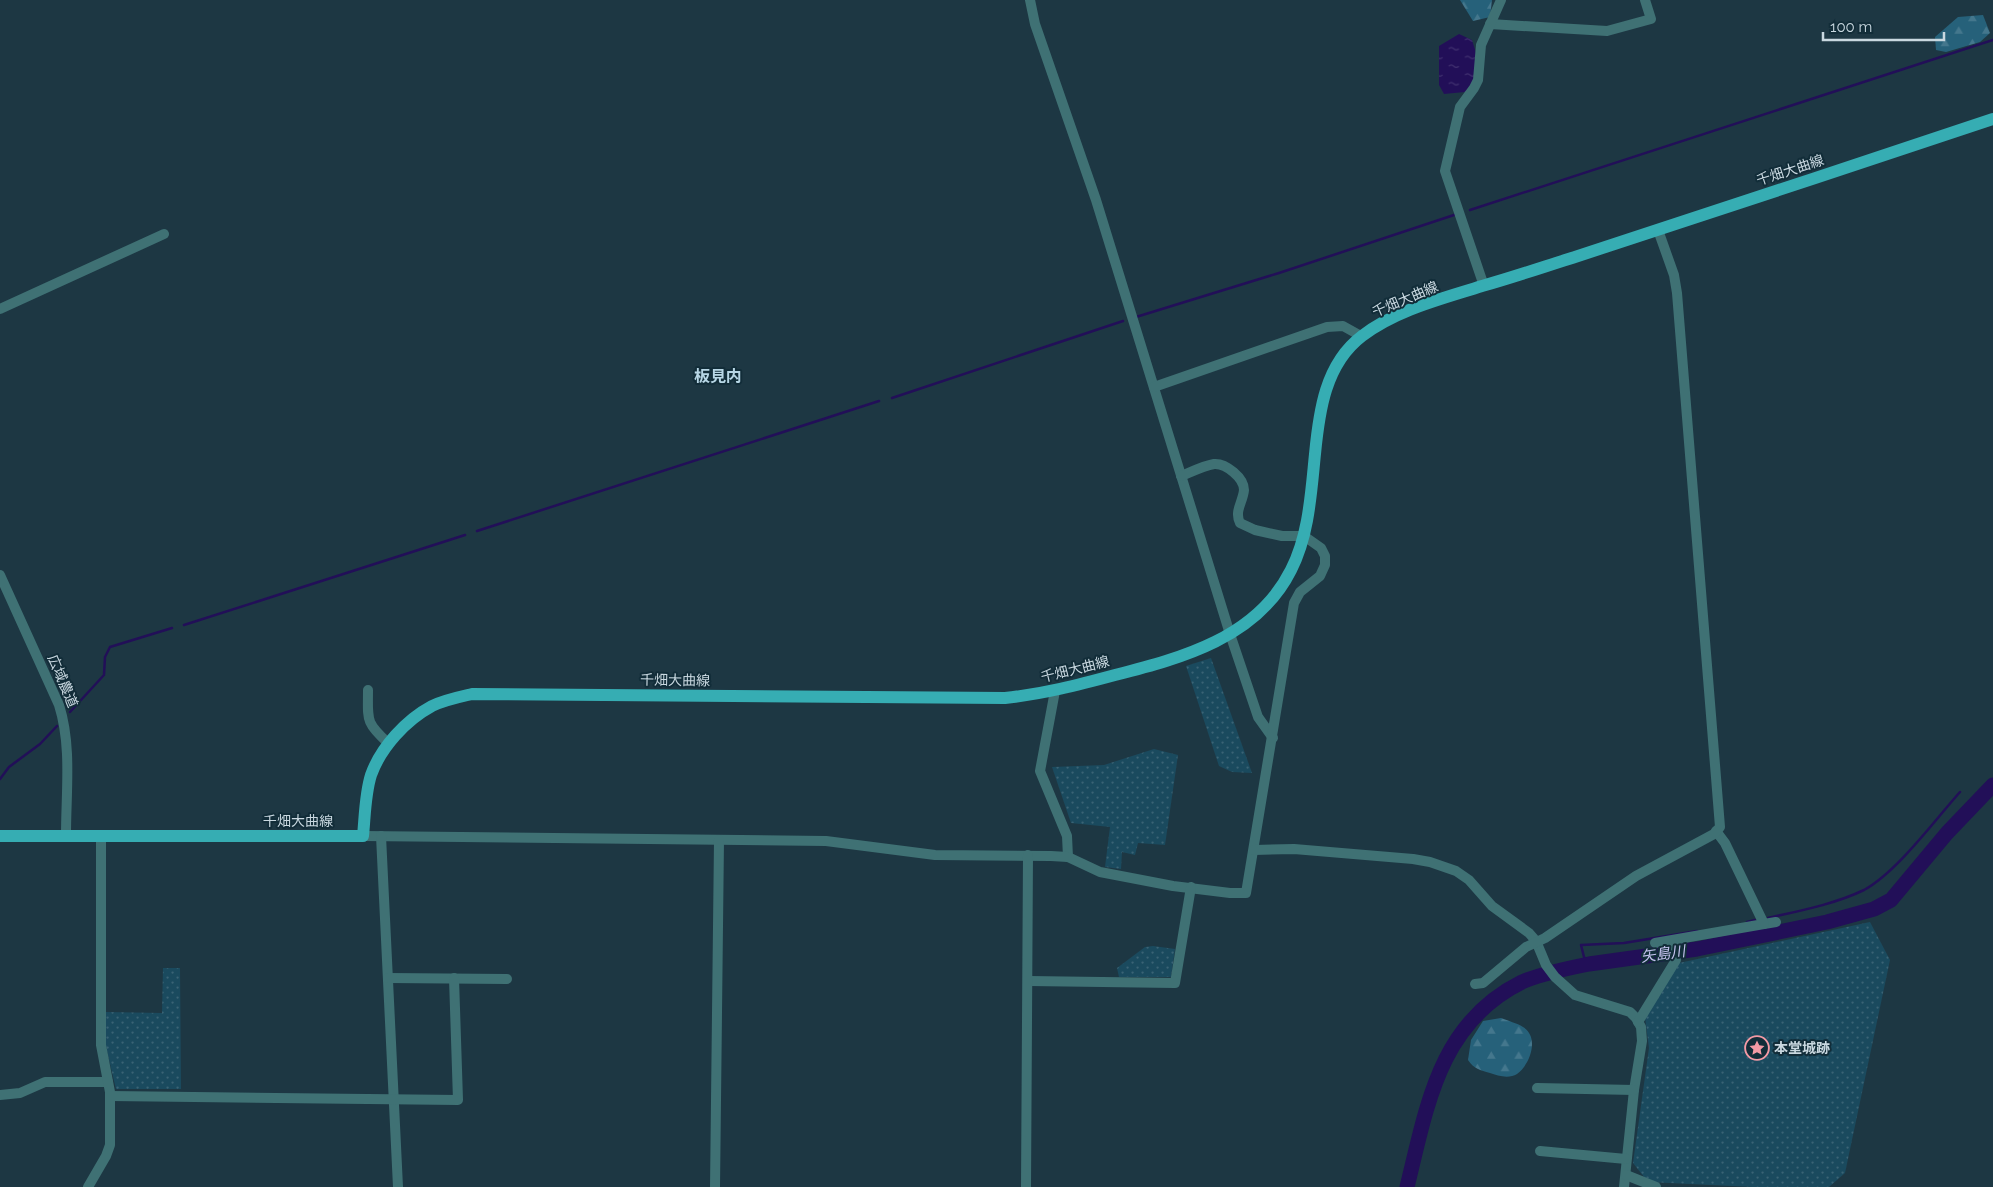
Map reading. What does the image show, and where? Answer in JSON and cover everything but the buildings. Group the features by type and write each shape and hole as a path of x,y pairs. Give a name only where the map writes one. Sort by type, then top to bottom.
{"main road":[{"name":"千畑大曲線","path":"0,836 363,836 370,776 388,743 431,706 452,698 472,694 1005,698 1055,690 1172,661 1205,648 1230,634 1260,610 1282,585 1297,556 1304,536 1318,424 1325,392 1337,363 1346,350 1361,336 1404,313 1449,296 1658,230 1993,119"}],"street":[{"path":"1030,0 1035,24 1096,200 1230,634 1258,717 1272,738"},
{"path":"1484,286 1445,171 1460,107 1478,80 1481,45 1501,0"},
{"path":"1490,24 1607,31 1651,19 1645,0"},
{"path":"1475,984 1483,983 1526,947 1557,930 1636,876 1716,831 1720,821 1714,771 1677,293 1674,275 1658,230"},
{"path":"0,309 164,234"},
{"path":"1154,387 1327,327 1343,326 1361,336"},
{"path":"363,836 826,842 935,855 1068,857 1100,872 1230,893 1246,893 1294,603 1300,592 1320,576 1325,565 1325,556 1321,548 1304,536 1282,536 1255,530 1240,523 1238,512 1244,492 1244,484 1237,474 1221,465 1215,464 1181,476"},
{"name":"広域農道","path":"0,575 48,680 64,720 67,756 66,835"},
{"path":"368,690 368,720 372,728 388,743"},
{"path":"1055,690 1040,771 1067,836 1068,857"},
{"path":"1716,831 1725,843 1764,924"},
{"path":"88,1187 106,1156 110,1145 110,1096 101,1045 100,836"},
{"path":"381,836 398,1187"},
{"path":"715,1187 719,840"},
{"path":"1254,850 1294,849 1413,859 1430,862 1464,875 1492,906 1529,933 1536,941 1546,965 1555,977 1575,995 1630,1012 1641,1027 1642,1042 1634,1090 1624,1187"},
{"path":"1026,1187 1029,981 1028,855"},
{"path":"1029,981 1176,983 1191,887"},
{"path":"1655,944 1776,922"},
{"path":"1638,1022 1677,957 1674,941"},
{"path":"388,978 507,979"},
{"path":"110,1096 458,1100 454,978"},
{"path":"0,1095 20,1093 45,1082 108,1082"},
{"path":"1537,1088 1634,1090"},
{"path":"1540,1151 1626,1159"},
{"path":"1626,1175 1656,1187"}],"shaded area":[{"path":"1211,658 1252,773 1232,772 1219,766 1186,666"},
{"path":"1154,749 1178,755 1165,845 1138,843 1135,855 1122,852 1121,869 1105,867 1110,827 1071,823 1052,767 1104,765"},
{"path":"1870,922 1890,960 1845,1173 1829,1187 1753,1187 1648,1182 1633,1163 1649,1048 1645,1017 1679,963"},
{"path":"1153,946 1175,949 1171,977 1119,977 1117,968 1145,947"},
{"path":"163,968 180,968 181,1089 116,1089 106,1047 105,1012 162,1013"}],"green space":[{"path":"1460,0 1492,0 1490,17 1473,21"},
{"path":"1983,15 1990,33 1980,42 1946,52 1936,50 1935,37 1958,17"},
{"path":"1501,1018 1523,1027 1531,1037 1532,1044 1529,1058 1522,1070 1517,1074 1507,1077 1480,1070 1468,1060 1471,1040 1483,1021"}],"water":[{"path":"1459,34 1472,40 1477,56 1473,86 1465,92 1444,94 1439,85 1439,46"}],"waterway":[{"path":"1470,210 1993,40"},
{"path":"1136,317 1279,273 1457,214"},
{"path":"892,398 1123,321"},
{"path":"477,531 879,401"},
{"path":"184,625 465,535"},
{"path":"70,712 104,675 105,657 110,647 172,628"},
{"path":"0,779 9,767 40,744 57,726"},
{"name":"矢島川","path":"1407,1187 1430,1097 1441,1070 1454,1044 1472,1020 1494,999 1522,982 1564,969 1697,949 1827,922 1874,909 1891,900 1947,833 1993,785"},
{"path":"1768,918 1817,907 1864,890 1877,882 1902,859 1960,792"},
{"path":"1747,922 1755,920"},
{"path":"1589,964 1584,957 1581,945 1624,943 1697,931"}],"place":[{"name":"本堂城跡","path":"1757,1048"}],"district":[{"name":"板見内","path":"718,376"}]}
